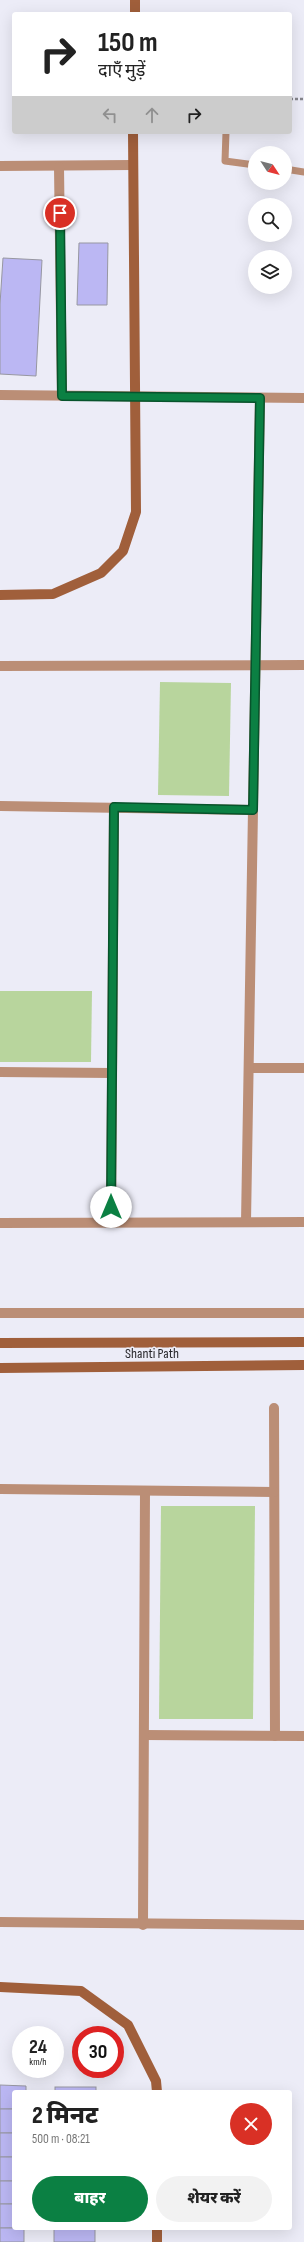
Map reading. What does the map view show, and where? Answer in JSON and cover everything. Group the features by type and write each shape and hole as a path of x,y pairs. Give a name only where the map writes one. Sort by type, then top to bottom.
{"street":[{"path":"135,0 135,12"},
{"path":"0,595 53,594 101,573 123,551 136,512 133,134"},
{"path":"0,166 59,167 132,165"},
{"path":"59,167 62,396"},
{"path":"0,395 304,398"},
{"path":"246,1222 260,398"},
{"path":"0,666 304,665"},
{"path":"0,806 253,810"},
{"path":"111,1222 114,807"},
{"path":"249,1068 304,1068"},
{"path":"0,1072 112,1073"},
{"path":"0,1224 111,1222 304,1222"},
{"path":"0,1313 304,1313"},
{"path":"0,1343 304,1342"},
{"name":"Shanti Path","path":"0,1368 304,1365"},
{"path":"274,1408 275,1736"},
{"path":"0,1489 274,1492"},
{"path":"143,1925 145,1491"},
{"path":"144,1735 304,1736"},
{"path":"0,1922 143,1925 304,1925"},
{"path":"0,1987 81,1991 128,2024 156,2080 157,2090"},
{"path":"157,2230 157,2242"}],"lane":[{"path":"226,134 225,160 248,164"},
{"path":"292,170 304,172"}],"path":[{"path":"292,99 304,99"}],"green space":[{"path":"160,682 231,683 229,796 158,795"},
{"path":"0,991 92,991 91,1062 0,1062"},
{"path":"161,1506 255,1506 253,1719 159,1719"}],"building":[{"path":"79,243 108,243 107,305 77,305"},
{"path":"3,258 42,260 36,376 0,374 0,304"},
{"path":"0,2085 26,2086 26,2090 12,2090 12,2109 0,2109"},
{"path":"55,2087 96,2087 96,2090 55,2090"},
{"path":"0,2109 12,2109 12,2133 0,2133"},
{"path":"0,2133 12,2133 12,2157 0,2157"},
{"path":"0,2157 12,2157 12,2181 0,2181"},
{"path":"0,2181 12,2181 12,2204 0,2204"},
{"path":"0,2204 12,2204 12,2228 0,2228"},
{"path":"0,2228 24,2230 24,2242 0,2242"},
{"path":"54,2230 95,2230 95,2242 54,2242"}],"route":[{"path":"60,213 62,396 260,398 253,810 114,807 111,1207"}]}
